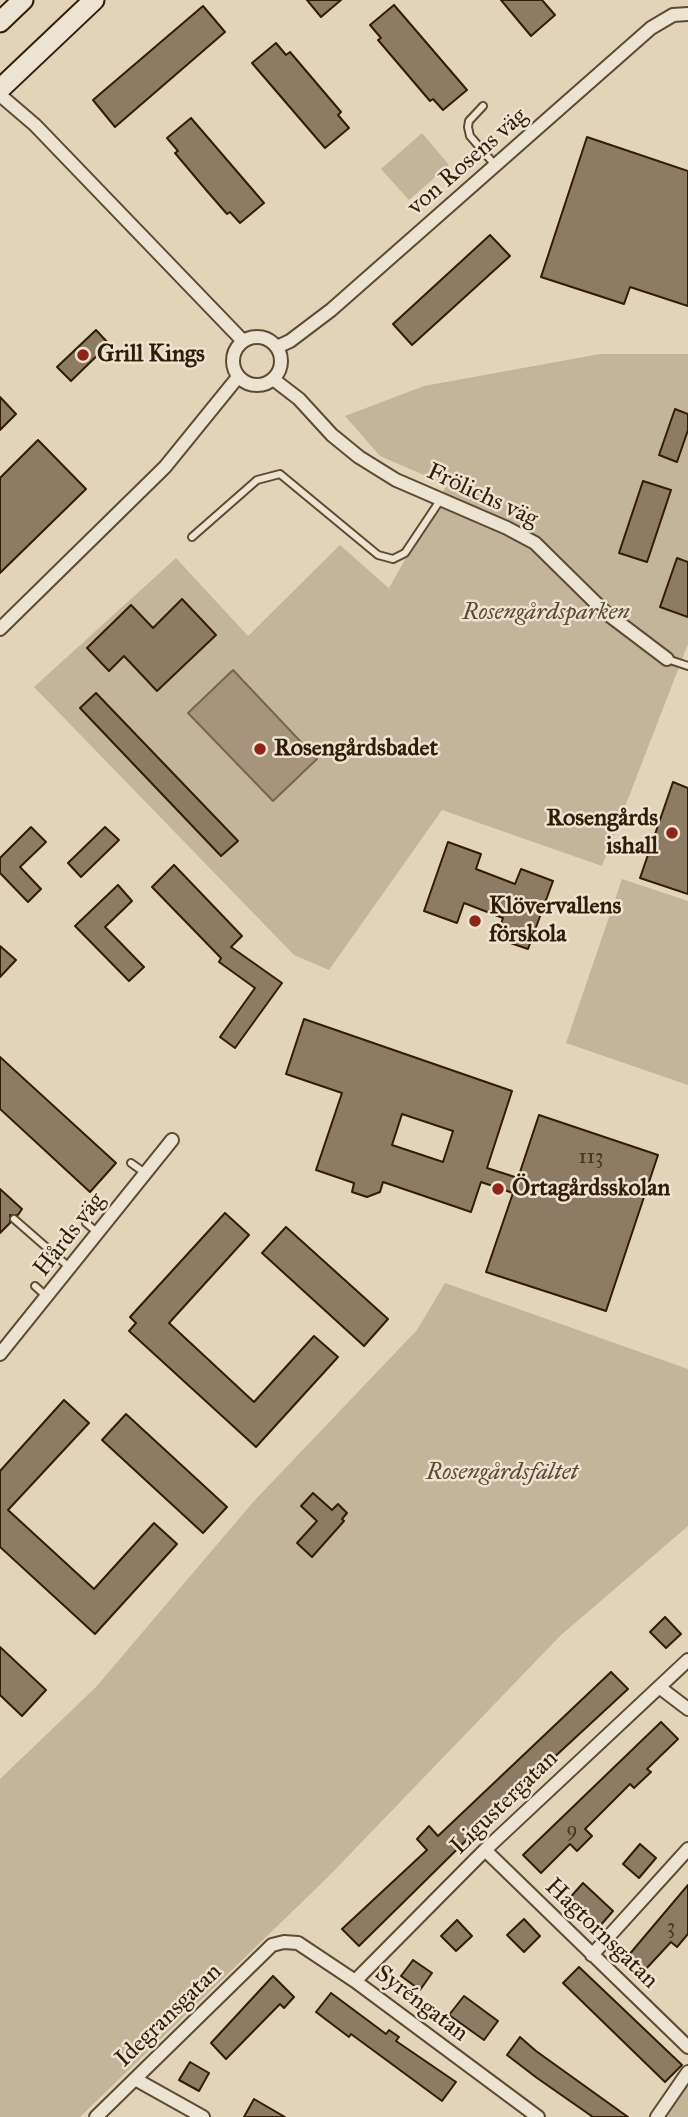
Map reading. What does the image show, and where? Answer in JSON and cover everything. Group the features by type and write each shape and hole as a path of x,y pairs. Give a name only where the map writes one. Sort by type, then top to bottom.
{"main road":[{"path":"0,22 23,0"},
{"path":"0,95 94,0"}],"street":[{"name":"von Rosens väg","path":"277,347 290,341 331,310 651,28 673,15 688,14"},
{"path":"0,95 35,125 243,341"},
{"path":"261,337 277,347 281,364 273,379 251,385 238,377 234,370 233,354 243,341 261,337"},
{"path":"0,629 166,467 238,377"},
{"name":"Frölichs väg","path":"273,379 299,398 332,435 359,457 396,480 535,543 605,612 667,659"},
{"name":"Hårds väg","path":"0,1354 172,1140"},
{"name":"Ligustergatan","path":"355,1981 485,1850 688,1660"},
{"path":"659,1687 688,1709"},
{"path":"592,1955 688,1849"},
{"name":"Hagtornsgatan","path":"485,1850 688,2047"},
{"name":"Syréngatan","path":"272,1945 298,1943 355,1981 538,2117"},
{"name":"Idegransgatan","path":"96,2117 272,1945"},
{"path":"657,2117 688,2071"},
{"path":"135,2079 203,2117"}],"lane":[{"path":"483,106 469,121 468,127 470,136 495,165"},
{"path":"192,537 257,480 280,474 378,555 393,559 405,553 441,499"},
{"path":"667,659 688,666"},
{"path":"131,1163 145,1173"},
{"path":"14,1219 70,1268"},
{"path":"86,1223 99,1233"},
{"path":"35,1286 48,1297"}],"green space":[{"path":"422,133 449,165 409,200 381,169"},
{"name":"Rosengårdsparken","path":"600,354 688,354 688,644 602,866 442,810 329,970 294,955 34,687 176,558 248,636 340,545 392,591 389,588 447,485 380,456 345,416 424,386"},
{"path":"622,879 688,901 688,1085 566,1043"},
{"name":"Rosengårdsfältet","path":"445,1283 688,1369 688,1526 560,1636 328,1877 80,2117 0,2117 0,1779 96,1687 254,1501 417,1330"},
{"path":"688,2085 688,2117 667,2117"}],"shaded area":[{"path":"233,670 317,759 273,801 188,713"}],"building":[{"path":"307,0 341,0 321,17"},
{"path":"501,0 542,0 555,15 531,36"},
{"path":"394,5 467,90 443,110 433,99 430,101 378,40 381,38 370,25"},
{"path":"203,6 225,32 115,127 93,100"},
{"path":"276,43 286,55 290,52 341,112 338,115 349,128 325,148 252,63"},
{"path":"191,118 264,203 240,223 230,212 227,214 207,191 175,153 178,151 167,138"},
{"path":"587,137 688,171 688,306 630,287 624,304 541,277"},
{"path":"490,235 510,256 412,345 393,324"},
{"name":"Grill Kings","path":"96,330 109,344 71,381 57,367"},
{"path":"0,397 16,414 0,430"},
{"path":"675,409 688,414 688,430 677,462 659,455"},
{"path":"38,440 86,489 0,573 0,478"},
{"path":"643,481 671,490 647,562 619,553"},
{"path":"677,558 688,562 688,617 660,607"},
{"path":"182,599 216,635 157,691 124,656 109,671 87,648 131,605 153,628"},
{"path":"96,693 238,841 221,856 80,708"},
{"name":"Rosengårds ishall","path":"673,782 688,788 688,894 640,878"},
{"path":"31,827 46,842 20,867 41,889 28,902 0,873 0,858"},
{"path":"105,827 119,840 81,877 68,863"},
{"path":"448,842 481,854 476,869 515,884 521,869 553,881 528,949 496,938 503,918 464,903 457,923 424,911"},
{"path":"174,865 242,936 231,947 282,983 235,1048 220,1037 255,988 219,962 221,958 152,887"},
{"path":"118,885 132,901 105,927 144,967 129,981 75,926"},
{"path":"0,946 16,960 0,977"},
{"path":"304,1019 512,1091 487,1168 518,1178 539,1115 658,1155 606,1311 486,1272 513,1193 481,1182 471,1212 383,1182 380,1192 367,1197 352,1192 354,1183 316,1170 342,1093 286,1074","holes":["402,1114 453,1131 443,1162 392,1145"]},
{"path":"0,1057 116,1163 90,1192 0,1109"},
{"path":"0,1189 22,1209 18,1215 10,1215 10,1223 0,1233"},
{"path":"225,1213 249,1235 169,1323 254,1402 314,1336 338,1357 256,1447 129,1331 136,1323 130,1317"},
{"path":"286,1227 388,1319 364,1346 262,1253"},
{"path":"64,1400 89,1423 8,1510 94,1589 154,1523 177,1544 95,1634 0,1547 0,1471"},
{"path":"126,1414 227,1507 203,1533 102,1440"},
{"path":"313,1493 332,1510 338,1504 347,1513 342,1519 344,1521 312,1557 297,1543 317,1521 301,1506"},
{"path":"665,1617 681,1634 666,1648 650,1632"},
{"path":"0,1647 46,1690 22,1716 0,1695"},
{"path":"611,1672 628,1689 497,1810 359,1946 342,1929 427,1850 417,1839 429,1826 438,1836"},
{"path":"661,1722 678,1739 647,1769 651,1772 634,1788 630,1784 585,1829 592,1836 577,1851 570,1844 541,1873 523,1855"},
{"path":"640,1844 656,1858 639,1878 623,1864"},
{"path":"583,1883 613,1911 599,1927 568,1900"},
{"path":"688,1885 688,1934 677,1947 671,1942 644,1971 628,1956"},
{"path":"524,1919 540,1936 524,1952 507,1935"},
{"path":"457,1920 472,1936 456,1951 441,1936"},
{"path":"413,1960 432,1973 420,1990 401,1976"},
{"path":"579,1967 682,2065 665,2082 563,1983"},
{"path":"273,1976 294,1997 284,2008 280,2004 226,2059 211,2043"},
{"path":"331,1993 386,2034 389,2030 399,2037 396,2041 456,2082 442,2101 351,2034 349,2037 316,2012"},
{"path":"464,1996 498,2021 484,2040 449,2015"},
{"path":"520,2037 628,2117 593,2117 537,2078 507,2055"},
{"path":"190,2062 209,2073 199,2091 179,2080"},
{"path":"254,2099 285,2117 244,2117"}],"place":[{"name":"Grill Kings","path":"83,355"},
{"name":"Rosengårdsbadet","path":"260,749"},
{"name":"Rosengårds ishall","path":"672,833"},
{"name":"Klövervallens förskola","path":"475,921"},
{"name":"Örtagårdsskolan","path":"498,1189"}]}
